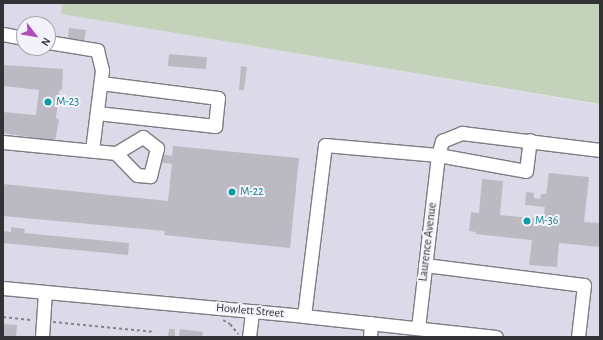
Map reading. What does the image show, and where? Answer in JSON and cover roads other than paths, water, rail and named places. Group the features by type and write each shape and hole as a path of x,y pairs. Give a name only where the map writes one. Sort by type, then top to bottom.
{"street":[{"path":"3,34 16,36"},
{"path":"56,43 97,50 102,70 92,150"},
{"path":"97,113 215,126 218,98 101,83"},
{"name":"Laurence Avenue","path":"418,328 438,156 442,141 462,133 530,140"},
{"path":"304,316 325,145 438,156 526,171 530,140 600,150"},
{"path":"3,142 116,153"},
{"path":"425,265 584,285 578,337"},
{"name":"Howlett Street","path":"3,288 304,316 496,337"},
{"path":"42,337 45,292"},
{"path":"249,337 252,311"},
{"path":"370,337 371,323"}],"place":[{"name":"M-23","path":"48,102"},
{"name":"M-22","path":"232,192"},
{"name":"M-36","path":"527,221"}]}
